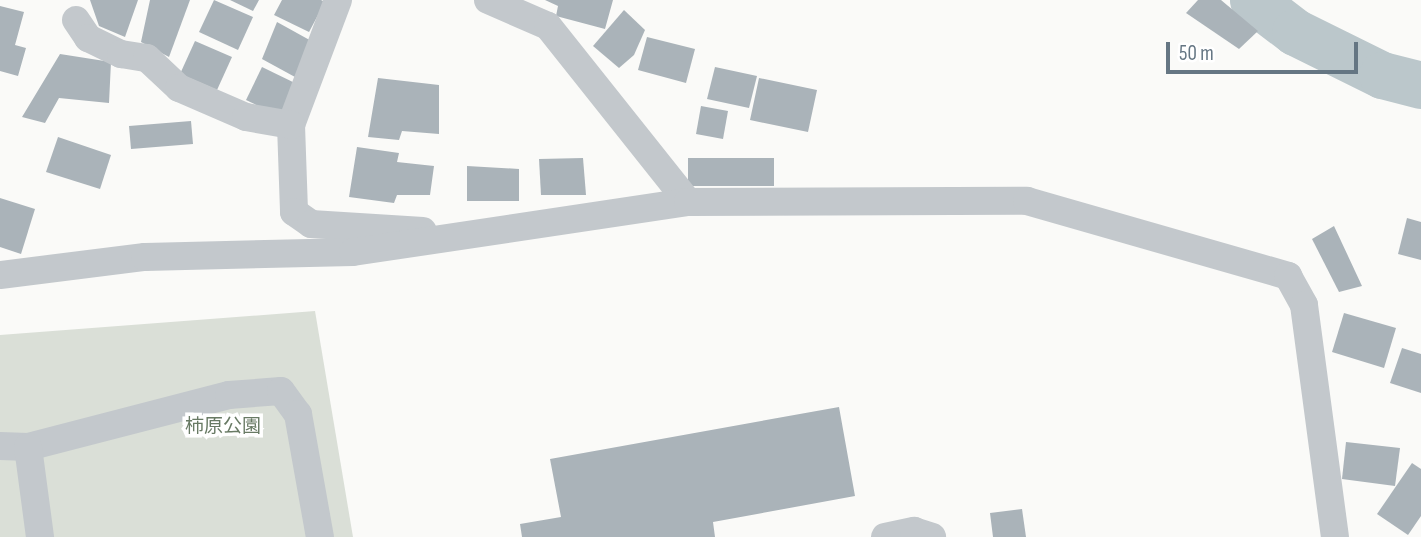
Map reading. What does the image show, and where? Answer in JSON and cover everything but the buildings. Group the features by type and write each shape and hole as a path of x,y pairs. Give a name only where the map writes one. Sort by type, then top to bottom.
{"street":[{"path":"338,0 291,125 290,200 300,220 403,227 434,238"},
{"path":"488,0 548,26 688,202"},
{"path":"76,20 88,37 121,54 147,58 179,88 246,117 291,125"},
{"path":"0,275 145,257 353,252 688,202 1027,201 1288,276 1304,305 1335,537"},
{"path":"0,446 28,447 229,395 281,391 292,398 298,414 320,537"},
{"path":"28,447 40,537"},
{"path":"885,537 914,531 932,537"}],"green space":[{"name":"柿原公園","path":"315,311 353,537 0,537 0,335"}],"waterway":[{"path":"1253,0 1295,32 1382,75 1421,85"}]}
